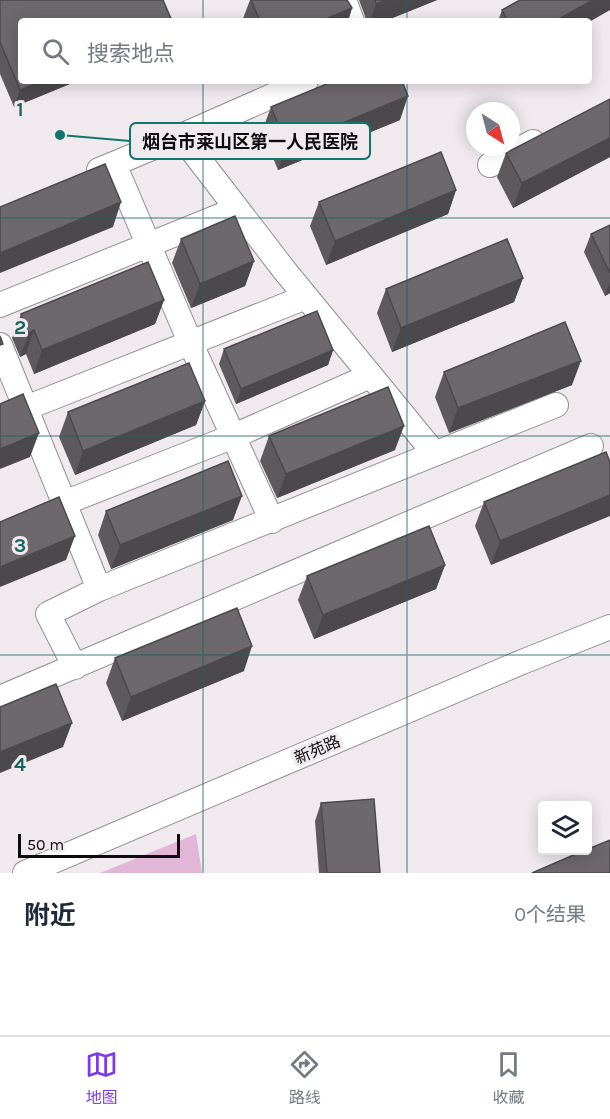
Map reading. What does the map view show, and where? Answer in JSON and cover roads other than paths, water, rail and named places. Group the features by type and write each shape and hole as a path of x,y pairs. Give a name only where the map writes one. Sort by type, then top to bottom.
{"street":[{"path":"344,0 351,18"},
{"path":"83,176 299,84"},
{"path":"490,165 550,134"},
{"path":"181,136 306,297 435,454"},
{"path":"114,164 190,342 272,521"},
{"path":"0,305 237,209"},
{"path":"26,408 306,297"},
{"path":"0,345 99,589"},
{"path":"64,503 234,436 370,376"},
{"path":"75,667 48,614 99,589 556,405"},
{"path":"0,698 591,446"},
{"name":"新苑路","path":"25,873 522,662 610,627"}],"place":[{"name":"烟台市莱山区第一人民医院","path":"60,135"}]}
